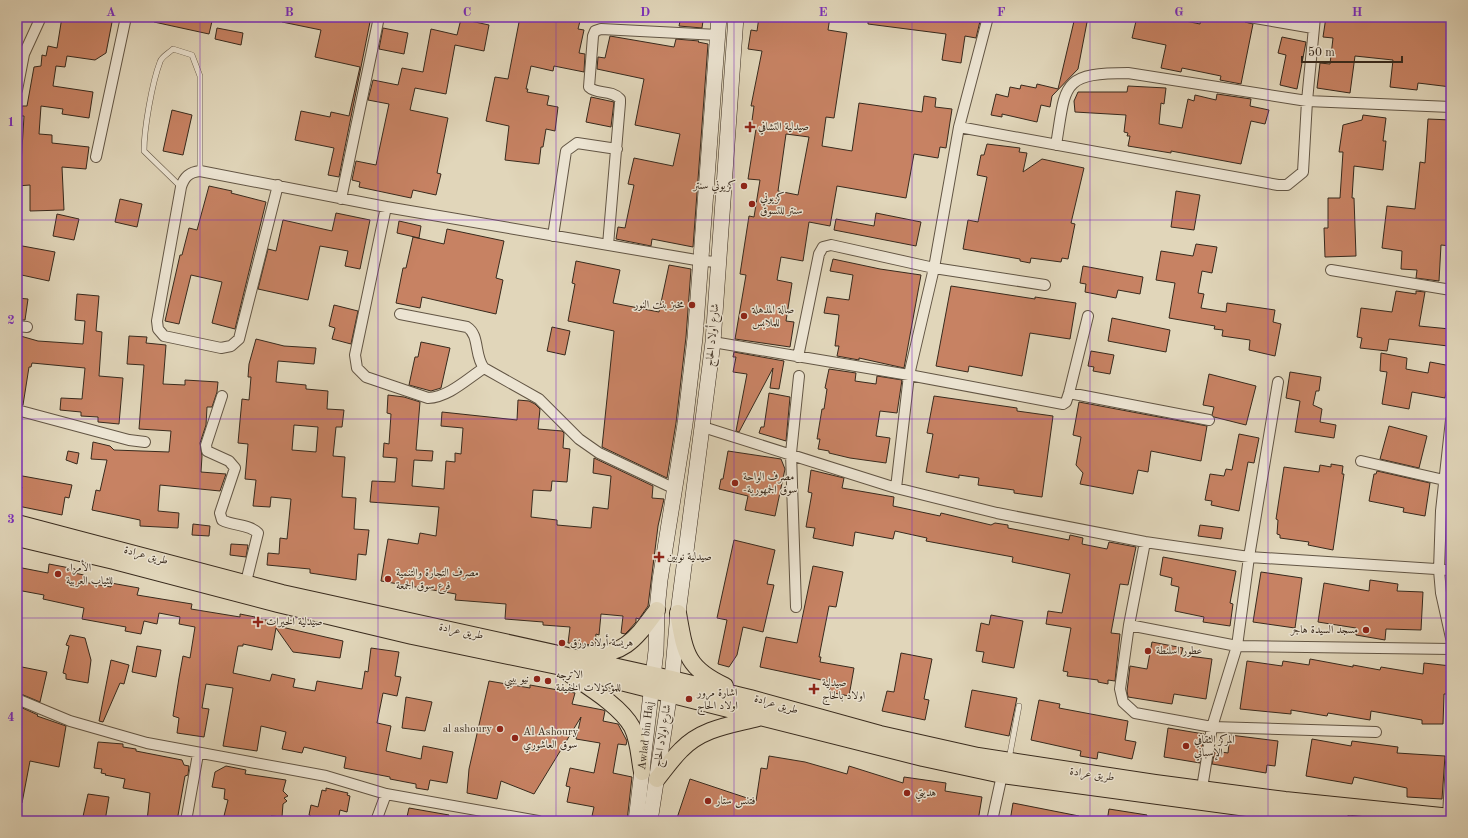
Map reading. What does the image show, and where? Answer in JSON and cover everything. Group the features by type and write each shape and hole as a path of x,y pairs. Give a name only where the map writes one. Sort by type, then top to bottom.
{"main road":[{"name":"شارع أولاد الحاج","path":"656,651 657,610 673,488 685,424 702,261 719,17"},
{"name":"شارع أولاد الحاج","path":"674,652 713,342 736,17"},
{"name":"طريق عرادة","path":"17,523 246,582 282,593 653,682 750,698 1005,768 1247,808 1342,821"},
{"name":"طريق عرادة","path":"17,538 294,608 412,636 559,659"},
{"path":"559,659 607,654 623,648 636,638 657,610"},
{"path":"678,613 686,652 692,663 701,673 750,698"},
{"name":"Awlad bin Haj","path":"636,821 656,651"},
{"name":"شارع اولاد الحاج","path":"650,821 671,686 674,652"},
{"path":"559,659 621,714 631,726 636,740 642,772"},
{"name":"طريق عرادة","path":"671,686 759,718 923,758 1202,788 1285,800 1449,817"},
{"path":"657,778 681,750 694,739 712,729 759,718"}],"street":[{"path":"17,90 24,54 41,17"},
{"path":"96,157 126,17"},
{"path":"341,199 379,17"},
{"path":"896,488 909,375 934,268 960,127 988,17"},
{"path":"1249,17 1313,28"},
{"path":"960,127 1278,185 1287,185 1303,172 1307,101 1315,17"},
{"path":"608,245 620,99 613,94 593,90 589,87 593,36 595,31 601,29 718,35"},
{"path":"1056,145 1064,95 1069,86 1080,78 1103,73 1128,73 1307,101 1451,107"},
{"path":"553,236 566,151 577,143 617,149"},
{"path":"278,185 242,334 239,339 231,346 221,348 168,338 160,333 157,325 181,187 185,177 194,171 278,185 341,199 553,236 702,261 719,262"},
{"path":"386,207 355,355 358,368 366,378 428,398 435,398 446,393 484,368"},
{"path":"798,357 819,254 823,247 831,245 934,268 1045,285"},
{"path":"1331,270 1451,290"},
{"path":"400,314 467,327 474,335 479,360 484,368 540,399 579,439 594,450 673,488"},
{"path":"713,342 909,375 1063,404 1066,402 1069,393 1088,316"},
{"path":"796,607 791,453 799,376"},
{"path":"1202,788 1212,727 1237,646 1278,382"},
{"path":"1069,393 1209,420"},
{"path":"222,396 206,445 207,451 229,461 235,468 220,513 222,520 229,524 254,529 258,533 246,582"},
{"path":"17,410 129,440 145,442"},
{"path":"1451,424 1444,480 1439,570 1441,593 1451,638"},
{"path":"703,427 791,453 896,488 997,513 1145,542 1250,557 1451,570"},
{"path":"1361,461 1444,480"},
{"path":"1145,542 1129,626 1120,689 1123,702 1135,713 1212,727 1376,732"},
{"path":"1129,626 1237,646 1451,648"},
{"path":"17,699 70,721 147,743 198,754 326,776 386,794 538,821"},
{"path":"186,821 198,754"},
{"path":"1449,817 1451,762"},
{"path":"992,821 1005,768"},
{"path":"376,821 386,794"},
{"path":"1247,808 1264,821"}],"lane":[{"path":"181,187 144,151 148,111 160,60 173,49 192,55 200,76 200,171"},
{"path":"1005,768 1019,706"}],"building":[{"path":"62,17 113,17 106,53 95,60 67,56 65,67 56,66 53,86 93,92 89,118 62,114 63,109 41,106 39,134 52,135 52,143 89,147 86,169 62,167 64,210 30,211 30,185 17,186 17,165 21,165 24,116 21,116 22,106 27,106 34,67 41,66 42,55 46,56 48,46 57,48"},
{"path":"155,17 213,17 209,34 154,22"},
{"path":"282,17 371,17 339,177 328,175 334,148 295,140 301,111 330,117 331,112 349,116 360,67 315,57 321,30 282,22"},
{"path":"520,17 581,17 578,29 584,30 579,53 585,54 584,72 554,66 553,71 531,66 526,89 528,89 527,92 549,96 547,105 558,107 555,131 546,129 543,147 541,147 539,164 505,160 509,126 486,121 495,77 508,79"},
{"path":"681,17 703,21 702,28 679,26"},
{"path":"759,17 830,17 828,30 847,33 834,118 826,117 822,146 852,151 859,103 922,112 924,96 936,98 935,107 952,109 946,148 940,147 938,158 914,154 906,198 837,186 830,226 809,222 803,261 781,257 777,280 792,283 786,321 794,322 790,347 735,339 746,275 740,274 749,216 754,217 760,180 748,179 756,129 751,128 754,106 751,106 762,51 748,49 751,30 757,31","holes":["786,134 809,137 798,195 778,191"]},
{"path":"868,17 981,17 976,38 965,36 961,63 942,60 946,34 868,24"},
{"path":"1075,17 1088,17 1078,69 1052,96 1050,107 1041,105 1037,122 1002,114 1002,117 991,115 996,94 1008,97 1010,87 1020,89 1021,85 1036,88 1037,84 1058,89"},
{"path":"1137,17 1152,17 1171,21 1171,18 1200,24 1201,17 1225,21 1226,17 1234,17 1243,19 1245,22 1253,24 1241,84 1220,80 1221,76 1182,68 1181,72 1161,68 1166,45 1132,38"},
{"path":"1326,17 1451,17 1451,87 1418,83 1417,90 1390,87 1393,60 1355,56 1350,93 1317,88 1320,63 1330,64 1333,38 1323,37"},
{"path":"461,19 489,25 484,51 455,45 446,94 415,88 410,110 448,118 437,173 441,174 436,195 413,190 411,198 359,187 360,182 352,180 356,161 376,165 389,104 368,100 373,80 398,85 402,68 423,72 431,29 457,35"},
{"path":"217,28 243,33 241,45 215,39"},
{"path":"383,28 408,33 404,54 379,49"},
{"path":"610,36 674,47 676,39 699,41 698,42 708,44 693,247 652,239 651,246 616,239 618,227 625,228 634,185 628,184 634,158 673,166 680,134 635,125 644,79 597,69 598,57 605,58"},
{"path":"1282,37 1306,42 1297,89 1280,85 1286,55 1278,53"},
{"path":"1128,86 1166,88 1164,104 1161,103 1159,124 1182,128 1188,99 1194,101 1195,95 1216,100 1217,94 1251,99 1250,106 1269,110 1265,124 1251,121 1241,164 1171,151 1171,153 1128,146 1130,136 1127,136 1128,133 1124,132 1126,115 1075,112 1074,101 1078,92 1127,92"},
{"path":"591,97 614,102 611,127 586,122"},
{"path":"172,110 192,115 183,155 163,151"},
{"path":"1363,115 1386,118 1383,141 1386,141 1383,170 1354,166 1352,198 1354,198 1356,256 1325,257 1324,228 1328,228 1328,198 1340,198 1343,152 1339,152 1343,125 1362,120"},
{"path":"1428,119 1451,120 1451,168 1447,208 1451,208 1451,246 1441,245 1439,281 1416,278 1417,270 1401,269 1402,251 1382,248 1387,206 1415,209 1420,162 1425,163"},
{"path":"987,144 1020,148 1019,152 1027,153 1023,172 1042,159 1084,168 1071,223 1075,224 1068,259 1062,258 1061,262 1031,258 1030,263 1020,261 1020,259 963,249 968,220 978,222 987,177 977,175 981,155 984,155"},
{"path":"209,186 232,191 231,193 266,202 235,329 212,323 222,282 191,275 179,324 165,321 180,255 182,255 189,228 197,230"},
{"path":"1176,191 1200,195 1194,230 1171,227"},
{"path":"120,199 142,204 137,227 115,222"},
{"path":"336,213 370,220 360,269 345,266 348,251 320,246 308,300 258,289 268,249 276,251 283,220 332,231"},
{"path":"876,213 921,222 916,246 834,230 836,219 874,226"},
{"path":"57,214 79,219 74,240 53,236"},
{"path":"399,221 421,226 419,238 397,233"},
{"path":"447,229 504,241 496,278 503,280 496,314 422,297 420,308 396,303 403,268 406,268 413,237 444,244"},
{"path":"1196,244 1217,247 1212,273 1202,271 1198,293 1204,294 1201,308 1226,312 1227,303 1275,310 1273,322 1281,324 1275,356 1249,350 1250,340 1222,336 1223,330 1214,329 1215,326 1169,318 1175,283 1156,280 1161,251 1193,256"},
{"path":"17,245 55,252 49,281 17,274"},
{"path":"833,259 880,269 921,275 904,368 859,358 859,360 837,356 839,346 835,346 839,315 824,313 827,297 849,300 853,275 830,271"},
{"path":"576,261 620,270 613,303 659,312 669,265 691,269 686,337 676,423 667,478 602,447 614,331 568,321 575,284 572,283"},
{"path":"1083,266 1143,277 1140,294 1118,290 1116,298 1085,292 1086,284 1080,283"},
{"path":"951,286 1035,299 1035,297 1076,303 1070,339 1030,333 1022,376 969,366 968,372 936,366"},
{"path":"1396,291 1416,294 1416,291 1425,292 1419,326 1450,329 1448,346 1389,339 1387,351 1360,348 1362,338 1357,337 1361,308 1392,312"},
{"path":"77,294 99,296 96,331 102,332 99,376 123,378 119,424 98,422 98,417 81,416 81,412 60,410 61,398 82,399 85,368 32,363 31,367 29,367 23,405 17,404 17,335 38,341 83,344 85,321 75,320"},
{"path":"17,298 28,299 25,320 17,320"},
{"path":"334,305 358,311 351,344 332,339 335,328 329,326"},
{"path":"1112,318 1170,330 1166,352 1108,341"},
{"path":"552,327 570,331 565,355 547,351"},
{"path":"129,336 147,337 146,343 166,345 163,384 185,385 185,380 218,382 217,392 212,407 207,407 206,425 200,443 202,456 201,472 226,474 220,491 160,485 158,511 179,513 178,528 140,526 140,520 92,510 96,490 100,491 107,460 91,459 93,442 110,446 114,450 169,452 171,431 139,429 144,365 127,364"},
{"path":"256,339 284,346 316,348 314,364 278,361 276,382 306,385 306,389 328,391 327,409 344,410 342,427 336,427 333,456 345,457 342,497 356,498 354,529 369,530 366,555 358,554 356,580 310,573 310,569 267,565 268,553 279,554 280,538 287,539 291,499 271,497 270,507 253,506 256,480 245,479 248,444 238,443 242,399 249,400 251,377 248,377 249,364","holes":["294,425 318,427 316,452 292,450"]},
{"path":"421,342 450,348 441,388 431,391 409,385 415,357 418,357"},
{"path":"1091,351 1114,355 1110,374 1093,371 1094,367 1088,366"},
{"path":"734,352 784,361 779,389 770,388 773,368 739,432 736,431 747,374 733,372 736,357 733,357"},
{"path":"1381,353 1407,358 1406,369 1428,373 1430,362 1451,366 1445,398 1412,392 1409,409 1382,404 1387,372 1380,371"},
{"path":"829,369 856,373 855,381 876,384 877,376 902,380 897,413 880,411 876,436 890,438 886,463 850,458 818,449 820,439 817,439 822,409 824,409 827,389 825,388"},
{"path":"1290,372 1321,377 1319,391 1316,391 1313,405 1322,409 1320,422 1336,425 1334,438 1295,432 1300,401 1286,398"},
{"path":"1209,374 1256,386 1246,425 1214,417 1212,415 1214,407 1203,405"},
{"path":"769,393 790,397 786,441 759,433 761,427 764,427"},
{"path":"388,395 404,397 420,402 416,450 433,451 432,461 414,460 412,486 444,489 446,461 455,462 455,453 461,454 463,428 441,426 442,412 517,420 518,400 529,401 535,404 540,409 538,429 562,431 564,433 563,448 570,449 567,482 552,481 551,491 533,490 531,517 557,520 557,525 591,528 593,507 608,509 611,476 593,473 594,458 653,486 652,498 664,499 658,526 648,606 639,619 636,618 636,622 629,630 625,634 621,633 623,616 601,614 599,635 596,634 595,645 568,643 570,627 543,625 543,622 505,619 506,604 455,600 456,594 381,581 388,539 418,544 420,533 436,536 439,507 370,502 372,481 395,482 397,458 383,457 384,443 389,444 391,414 387,413"},
{"path":"934,396 1017,408 1017,411 1053,416 1042,497 1014,493 1014,490 978,485 979,478 959,475 959,478 926,472 933,434 927,433"},
{"path":"1079,402 1207,426 1201,461 1151,451 1148,472 1138,470 1133,494 1080,484 1083,473 1076,465 1081,437 1073,435"},
{"path":"1389,426 1427,436 1419,468 1380,459"},
{"path":"1239,434 1259,438 1254,463 1248,462 1239,511 1211,505 1212,501 1205,500 1210,474 1224,476 1226,469 1232,470"},
{"path":"68,451 79,453 77,464 66,460"},
{"path":"728,451 781,459 785,469 775,516 745,510 748,496 719,489 721,479 723,479"},
{"path":"1331,464 1343,466 1342,474 1344,474 1333,550 1308,545 1309,542 1280,538 1280,535 1277,534 1278,520 1276,519 1284,467 1319,472 1320,465 1331,467"},
{"path":"811,470 844,478 842,488 894,497 893,506 940,516 941,513 991,525 995,523 1008,525 1008,528 1069,540 1070,535 1083,538 1082,544 1107,549 1109,542 1136,547 1128,585 1120,584 1111,633 1120,634 1115,681 1108,680 1108,684 1098,682 1098,680 1067,676 1068,672 1063,671 1071,628 1046,624 1048,611 1062,613 1070,574 1012,562 1013,557 926,541 927,538 895,531 893,539 855,532 853,546 813,538 815,528 806,527 812,493 808,492"},
{"path":"1377,471 1430,483 1425,516 1403,512 1404,508 1369,501 1374,474 1376,474"},
{"path":"17,475 72,485 69,498 65,497 62,515 18,506 22,487 17,487"},
{"path":"193,524 210,526 209,536 192,535"},
{"path":"1200,525 1223,528 1221,539 1198,536"},
{"path":"734,540 775,550 767,584 774,585 763,632 743,627 737,655 729,667 718,664 727,620 717,618"},
{"path":"231,544 248,545 246,557 230,555"},
{"path":"1163,557 1236,571 1230,603 1233,604 1230,626 1203,622 1204,617 1175,611 1179,587 1171,585 1172,578 1160,575"},
{"path":"49,564 75,569 74,573 84,575 83,582 111,587 111,583 139,588 137,595 192,604 191,609 240,617 240,614 255,617 277,622 277,626 343,641 340,658 293,652 276,628 272,650 243,644 243,646 238,646 233,673 270,681 272,674 295,679 293,687 315,691 317,681 362,689 365,671 368,672 371,648 399,652 395,676 401,677 397,696 383,693 377,723 391,726 386,751 421,759 423,746 453,752 447,783 430,780 428,790 416,788 416,784 344,768 346,757 304,747 302,753 282,749 286,732 261,726 257,751 223,746 233,688 206,684 202,708 209,709 204,737 177,733 179,718 173,716 179,678 183,656 190,658 195,627 179,624 180,617 159,613 157,624 144,621 141,634 125,631 126,627 82,619 84,608 43,599 44,595 17,590 17,567 48,573"},
{"path":"813,566 843,572 836,607 829,606 819,657 821,657 820,662 854,668 849,696 829,692 831,682 760,667 766,637 797,643"},
{"path":"1261,572 1302,578 1295,628 1253,622"},
{"path":"1370,580 1398,584 1397,591 1423,592 1421,630 1386,629 1385,640 1356,635 1356,628 1318,622 1324,583 1369,591"},
{"path":"991,615 1023,621 1014,668 982,662 984,652 976,651 981,623 989,625"},
{"path":"70,635 85,638 91,660 88,683 66,679 66,674 63,673 69,646 66,645"},
{"path":"1152,642 1183,648 1181,655 1212,659 1206,699 1174,694 1172,704 1128,697 1127,691 1130,666 1147,669"},
{"path":"137,646 161,650 156,677 132,672"},
{"path":"901,653 932,659 924,699 929,700 925,720 882,711 887,691 894,692"},
{"path":"1310,659 1353,667 1353,665 1380,670 1381,667 1423,674 1424,663 1451,666 1450,694 1444,694 1443,724 1422,724 1422,720 1371,711 1370,720 1328,713 1327,716 1291,710 1291,714 1240,709 1247,661 1282,666 1283,661 1309,665"},
{"path":"111,660 129,665 124,684 120,683 103,722 99,721"},
{"path":"17,666 47,672 40,702 21,694 20,686 17,685"},
{"path":"489,681 530,688 530,685 575,693 572,704 603,710 605,711 603,721 618,724 627,741 626,745 618,744 613,773 632,777 627,821 599,821 600,817 592,816 594,807 567,802 570,787 566,786 570,768 594,773 600,743 576,739 581,717 534,794 501,781 497,799 467,793 469,769"},
{"path":"972,690 1017,698 1009,736 965,727"},
{"path":"406,697 432,702 425,731 402,728"},
{"path":"1039,700 1060,704 1059,708 1128,721 1125,740 1136,742 1132,759 1098,752 1097,759 1080,756 1081,751 1031,740"},
{"path":"18,706 38,715 37,716 66,726 59,767 30,761 22,803 17,803"},
{"name":"المركز الثقافي الإسباني","path":"1168,728 1204,734 1200,763 1164,757"},
{"path":"1230,735 1278,741 1275,766 1267,765 1266,773 1212,764 1215,751 1228,753"},
{"path":"1312,739 1351,746 1352,741 1398,747 1397,753 1445,756 1442,799 1407,797 1407,788 1354,777 1352,784 1306,776"},
{"path":"98,742 123,744 123,747 136,749 136,751 182,760 184,765 189,766 188,775 185,776 177,821 147,821 150,793 123,788 125,779 105,775 106,774 101,773 102,769 94,768"},
{"path":"769,756 805,762 847,774 849,766 903,783 904,777 946,783 945,791 982,797 978,821 676,821 690,779 756,801 761,768 767,769"},
{"path":"226,766 246,770 245,774 286,780 283,791 288,796 284,798 287,801 283,804 282,817 271,816 270,819 266,820 253,817 253,820 241,818 240,821 223,820 228,800 224,799 225,789 212,787 215,772"},
{"path":"326,788 348,793 347,795 350,796 347,812 340,810 338,821 317,821 310,818 311,816 309,815 311,805 318,807 322,790 326,791"},
{"path":"88,794 109,797 105,821 82,821"},
{"path":"1013,803 1079,816 1078,821 1010,821"},
{"path":"409,808 449,815 449,821 406,821"},
{"path":"1109,809 1147,815 1146,821 1107,821"}],"place":[{"name":"صيدلية التشافي","path":"750,127"},
{"name":"كزيوني سنتر","path":"744,186"},
{"name":"كزيوني سنتر للتسوق","path":"752,204"},
{"name":"مخبز بنت النور","path":"692,305"},
{"name":"صالة المذهلة للملابس","path":"744,316"},
{"name":"مصرف الواحة -سوق الجمهورية","path":"735,483"},
{"name":"صيدلية نوبين","path":"659,557"},
{"name":"الأمراء للثياب العربية","path":"58,574"},
{"name":"مصرف التجارة والتنمية فرع سوق الجمعة","path":"388,579"},
{"name":"صيدلية الخيرات","path":"258,622"},
{"name":"مسجد السيدة هاجر","path":"1366,630"},
{"name":"هريسة أولاد رزق","path":"562,643"},
{"name":"عطور اسلنطة","path":"1148,651"},
{"name":"نيو بيبي","path":"537,679"},
{"name":"الاترجه للمؤكولات الخفيفة","path":"548,681"},
{"name":"صيدلية اولاد بالحاج","path":"814,689"},
{"name":"اشارة مرور اولاد الحاج","path":"689,699"},
{"name":"al ashoury","path":"500,729"},
{"name":"Al Ashoury سوق العاشوري","path":"515,738"},
{"name":"المركز الثقافي الإسباني","path":"1186,746"},
{"name":"هديتي","path":"907,793"},
{"name":"فتنس ستار","path":"708,801"}]}
